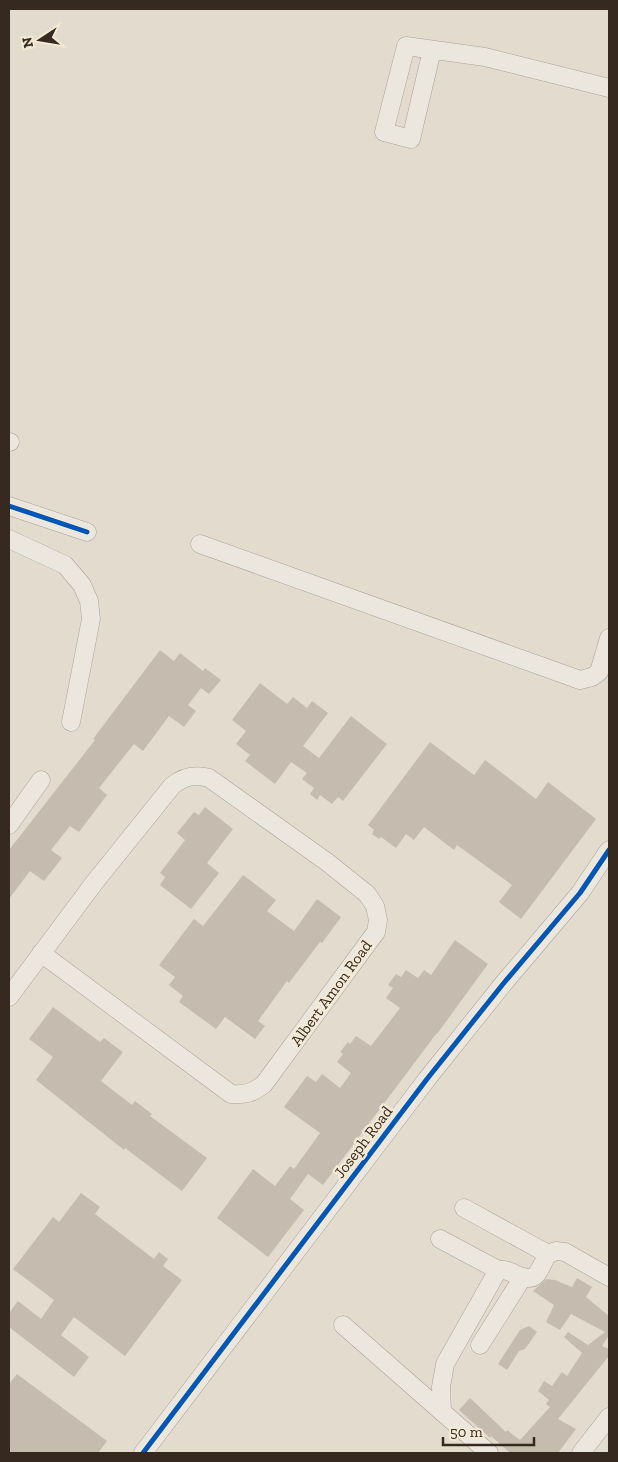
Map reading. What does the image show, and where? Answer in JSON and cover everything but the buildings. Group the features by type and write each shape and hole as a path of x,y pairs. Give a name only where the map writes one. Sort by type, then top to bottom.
{"street":[{"path":"432,50 411,139 384,132 406,46 485,57 609,88"},
{"path":"9,506 87,532"},
{"path":"9,539 65,565 82,585 89,601 91,619 71,722"},
{"path":"200,544 580,680 592,677 599,672 609,638"},
{"name":"Albert Amon Road","path":"9,997 94,883 172,786 180,779 189,776 199,775 210,778 327,862 367,894 375,906 378,920 376,932 264,1084 254,1092 243,1095 232,1094 42,953"},
{"path":"9,825 41,780"},
{"name":"Joseph Road","path":"143,1453 427,1079 502,984 580,893 609,850"},
{"path":"464,1208 548,1254"},
{"path":"440,1239 498,1270 503,1269 527,1278 536,1274 548,1254 556,1251 565,1252 609,1277"},
{"path":"442,1412 441,1387 445,1364 498,1270"},
{"path":"480,1345 523,1276"},
{"path":"343,1325 489,1453"},
{"path":"582,1453 609,1417"}],"cycle path":[{"path":"9,506 87,532"},
{"path":"143,1453 427,1079 503,984 580,893 609,850"}]}
